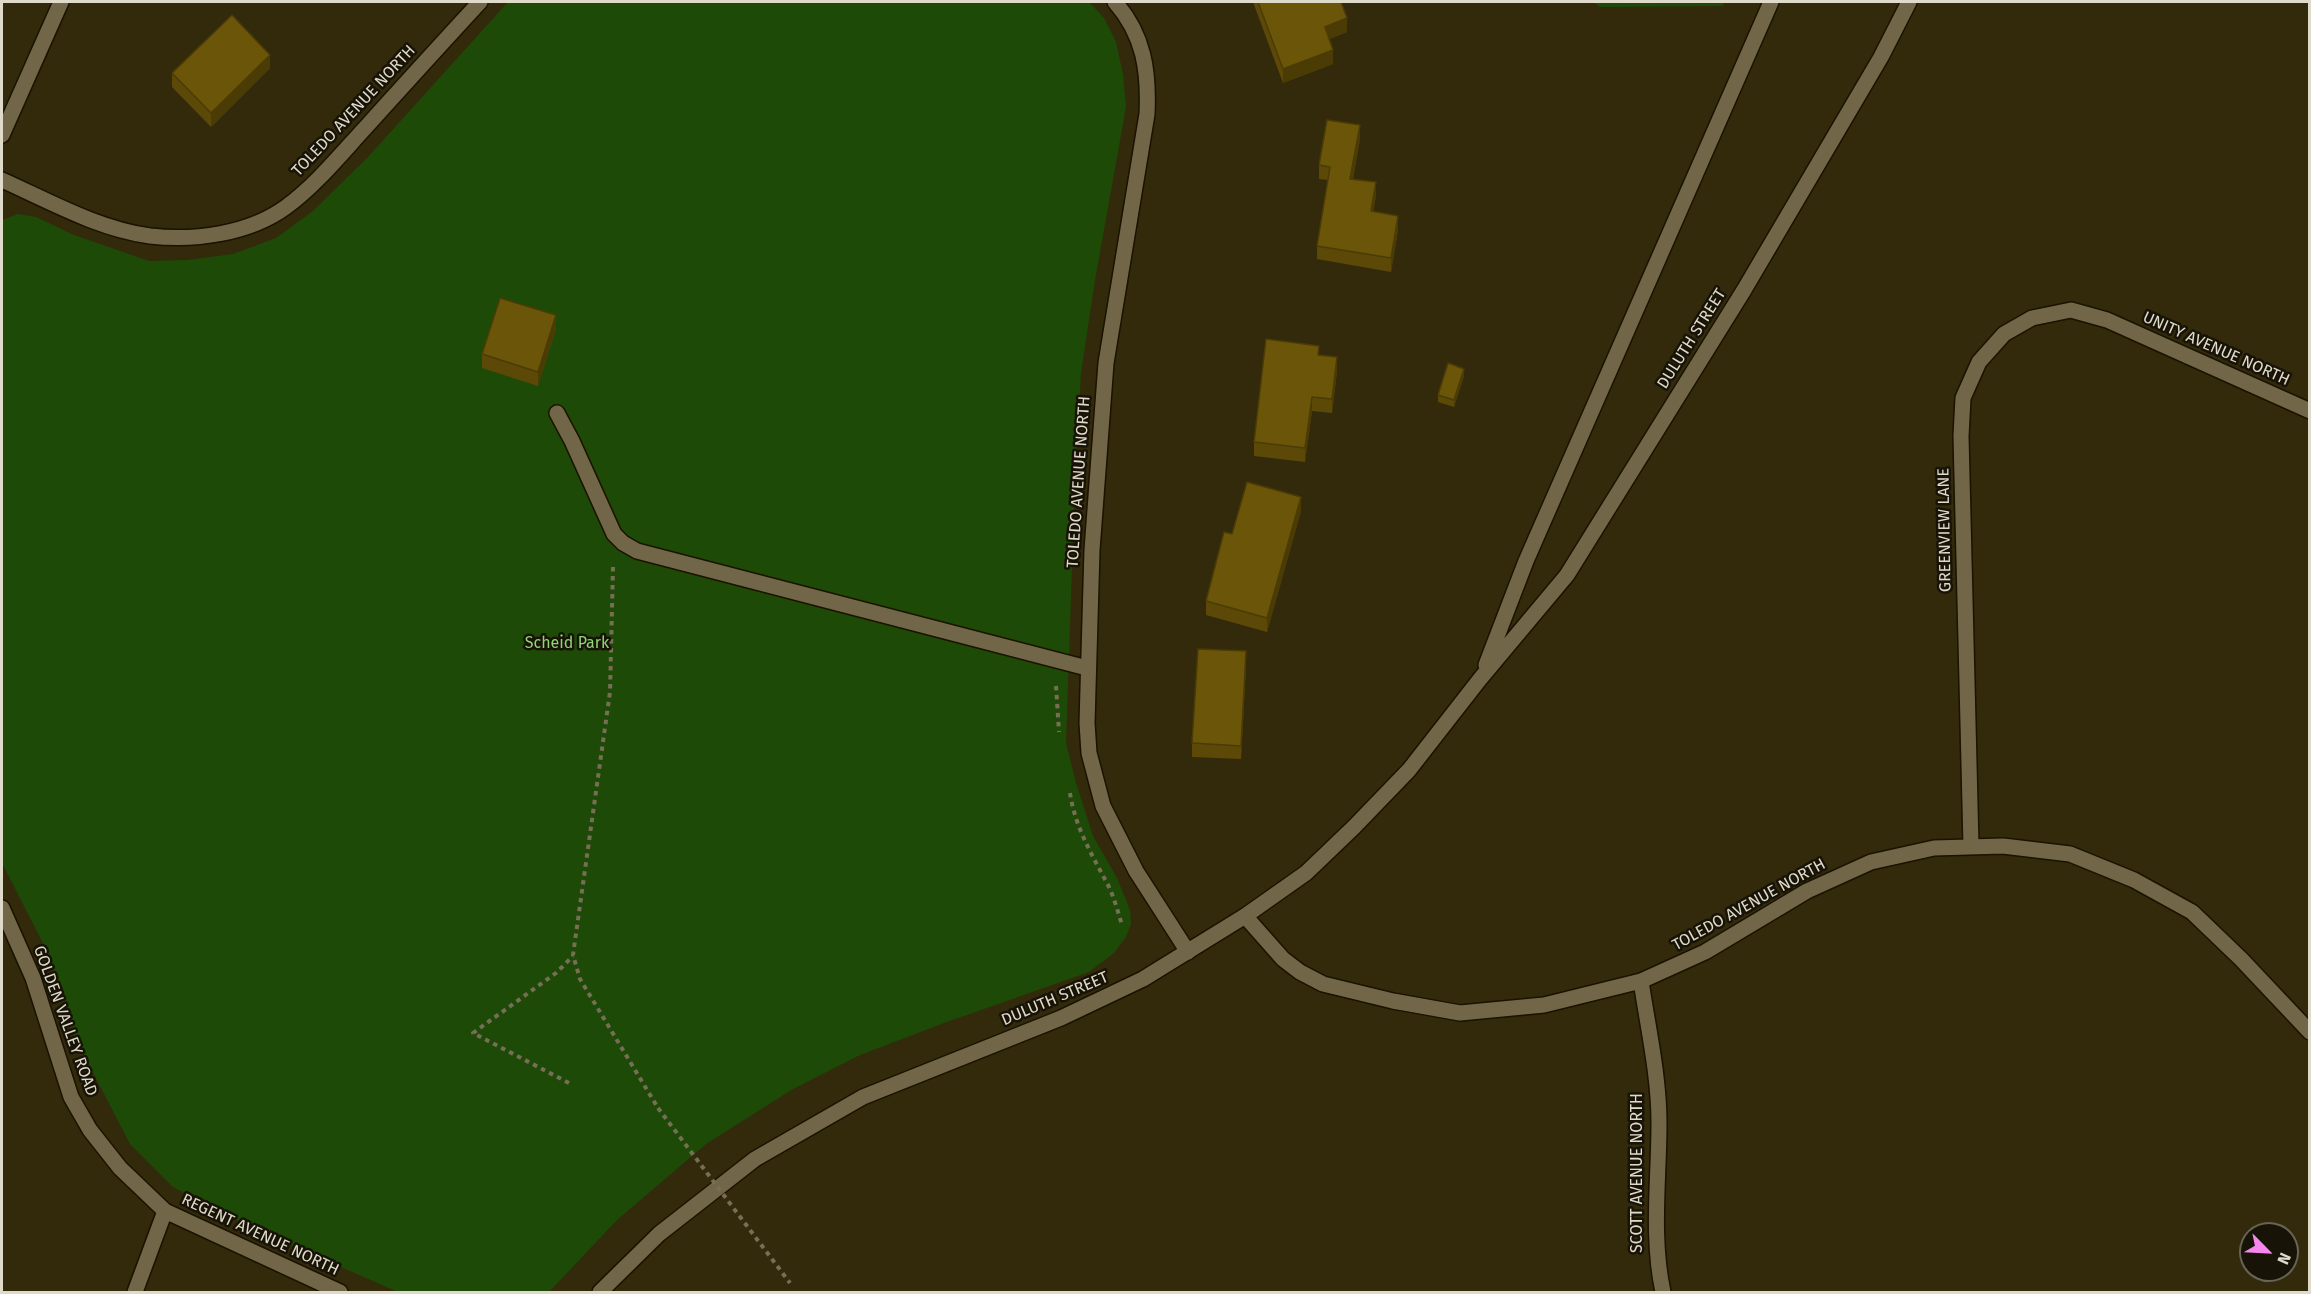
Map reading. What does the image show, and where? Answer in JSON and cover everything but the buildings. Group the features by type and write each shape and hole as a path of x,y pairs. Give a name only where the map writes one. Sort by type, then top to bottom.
{"street":[{"path":"2,135 61,2"},
{"name":"TOLEDO AVENUE NORTH","path":"2,180 87,219 150,236 181,238 218,235 253,224 285,208 322,175 480,2"},
{"name":"TOLEDO AVENUE NORTH","path":"1115,2 1134,30 1143,52 1148,92 1147,114 1106,363 1092,550 1086,694 1089,753 1103,806 1136,871 1188,952"},
{"name":"DULUTH STREET","path":"1480,679 1526,561 1771,2"},
{"name":"DULUTH STREET","path":"600,1293 659,1234 755,1159 863,1097 1061,1018 1143,979 1245,916 1306,873 1354,827 1409,770 1566,575 1744,290 1881,57 1909,2"},
{"name":"GREENVIEW LANE","path":"1971,846 1961,448 1963,398 1979,362 2004,334 2032,318 2071,310 2107,320"},
{"name":"UNITY AVENUE NORTH","path":"2107,320 2310,411"},
{"path":"557,413 614,534 623,543 655,557 1087,668"},
{"name":"TOLEDO AVENUE NORTH","path":"1245,916 1283,959 1300,972 1323,984 1393,1001 1460,1013 1544,1005 1641,981 1705,952 1808,891 1871,862 1934,848 2003,846 2070,854 2134,880 2192,912 2241,959 2310,1032"},
{"name":"GOLDEN VALLEY ROAD","path":"2,908 33,978 71,1097 90,1130 120,1168 165,1211"},
{"name":"SCOTT AVENUE NORTH","path":"1641,981 1659,1122 1656,1187 1657,1263 1663,1293"},
{"path":"135,1293 165,1211"},
{"name":"REGENT AVENUE NORTH","path":"165,1211 340,1293"}],"path":[{"path":"614,534 610,692 573,955 580,979 658,1108 790,1283"},
{"path":"569,1083 473,1033 556,973 573,955"}],"green space":[{"name":"Scheid Park","path":"508,2 1089,2 1104,18 1116,42 1123,74 1126,107 1081,373 1066,743 1093,836 1117,878 1130,910 1131,924 1126,937 1114,953 1089,972 860,1055 793,1089 706,1144 617,1220 549,1292 398,1292 254,1229 173,1187 130,1144 70,1028 49,955 2,863 2,220 18,214 36,217 74,235 149,261 187,260 233,254 276,238 313,211 368,157"},
{"path":"1593,2 1724,2 1723,6 1600,7"}]}
